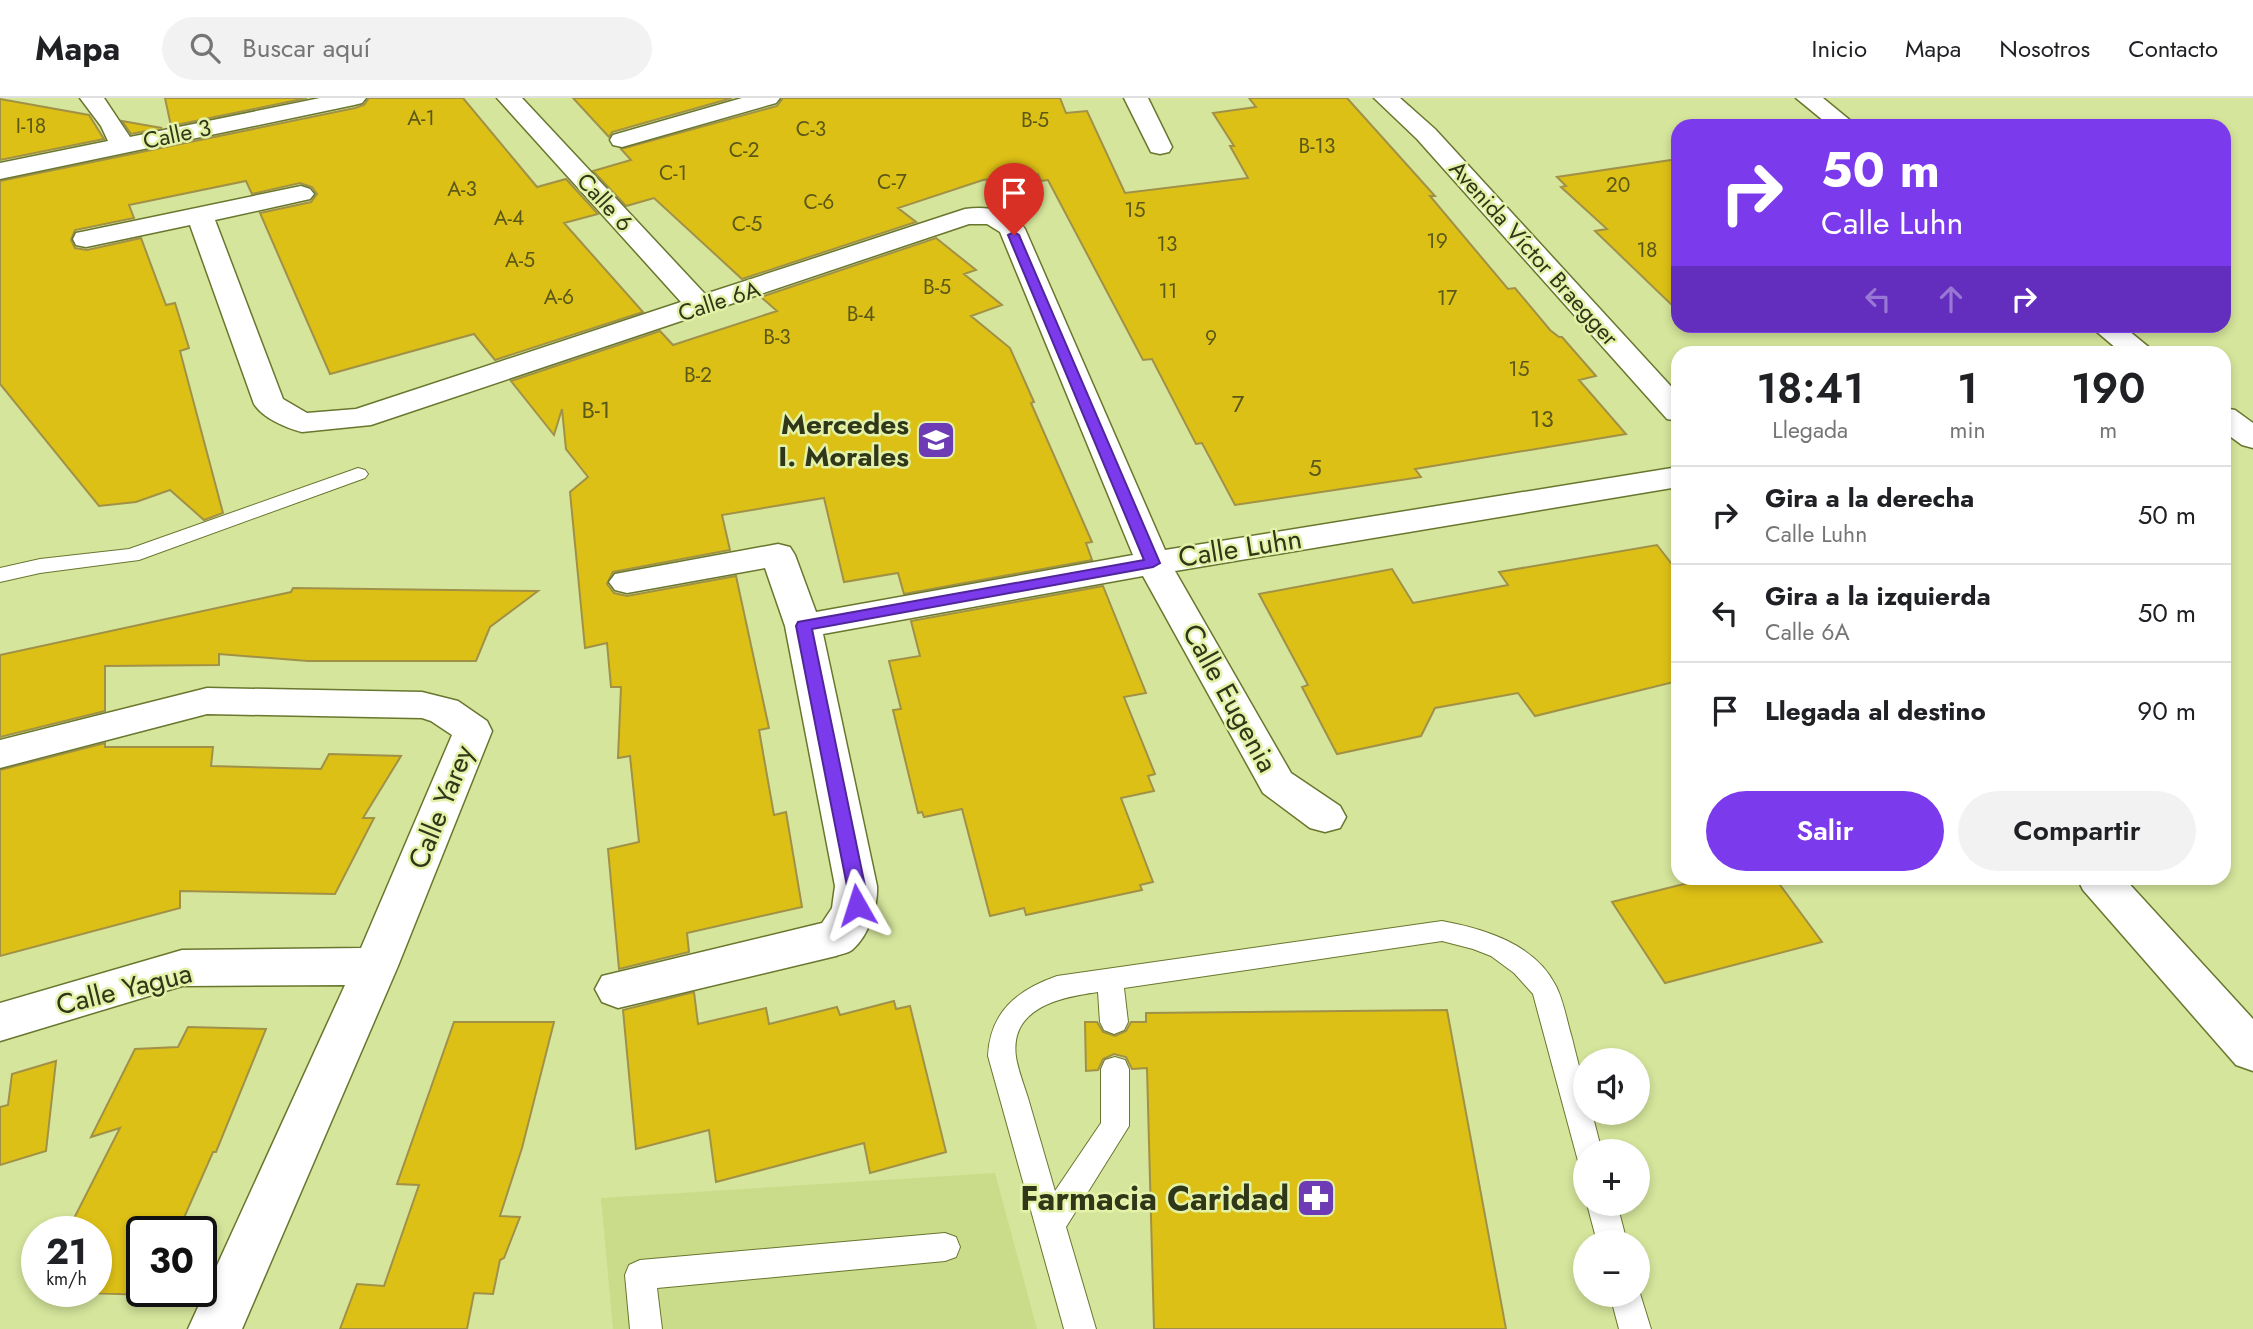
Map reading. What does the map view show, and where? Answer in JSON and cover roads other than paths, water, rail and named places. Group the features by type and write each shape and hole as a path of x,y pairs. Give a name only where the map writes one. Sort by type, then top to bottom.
{"street":[{"path":"92,98 113,125 122,145"},
{"name":"Calle 3","path":"0,171 354,98"},
{"name":"Calle 6","path":"509,98 701,307"},
{"path":"622,140 768,98"},
{"path":"1136,98 1160,147"},
{"name":"Avenida Víctor Braegger","path":"1386,98 1426,134 1671,404"},
{"path":"1808,98 1836,119"},
{"path":"86,239 301,194"},
{"name":"Calle 6A","path":"200,216 269,404 302,423 360,418 701,307 965,217 993,216 1012,229 1153,563"},
{"path":"2114,333 2131,346"},
{"path":"2231,422 2253,439"},
{"name":"Calle Luhn","path":"803,626 1153,563 1671,478"},
{"path":"618,989 836,938 850,920 857,905 856,886 803,626 778,555 627,582"},
{"name":"Calle Eugenia","path":"1153,563 1277,783 1325,817"},
{"name":"Calle Yarey","path":"0,754 207,701 422,705 444,711 473,731 376,966 215,1329"},
{"path":"2104,885 2253,1051"},
{"name":"Calle Yagua","path":"0,1022 182,968 376,966"}],"lane":[{"path":"0,575 40,566 132,555 358,474"},
{"path":"1080,1329 1003,1056 1001,1040 1011,1017 1033,997 1057,987 1442,931 1478,938 1495,945 1529,968 1545,990 1585,1139"},
{"path":"1110,979 1114,1022"},
{"path":"1050,1225 1115,1126 1115,1069"},
{"path":"646,1329 640,1275 946,1247"},
{"path":"1629,1307 1635,1329"}],"place":[{"name":"Mercedes I. Morales","path":"936,440"},
{"name":"Farmacia Caridad","path":"1316,1198"}]}
